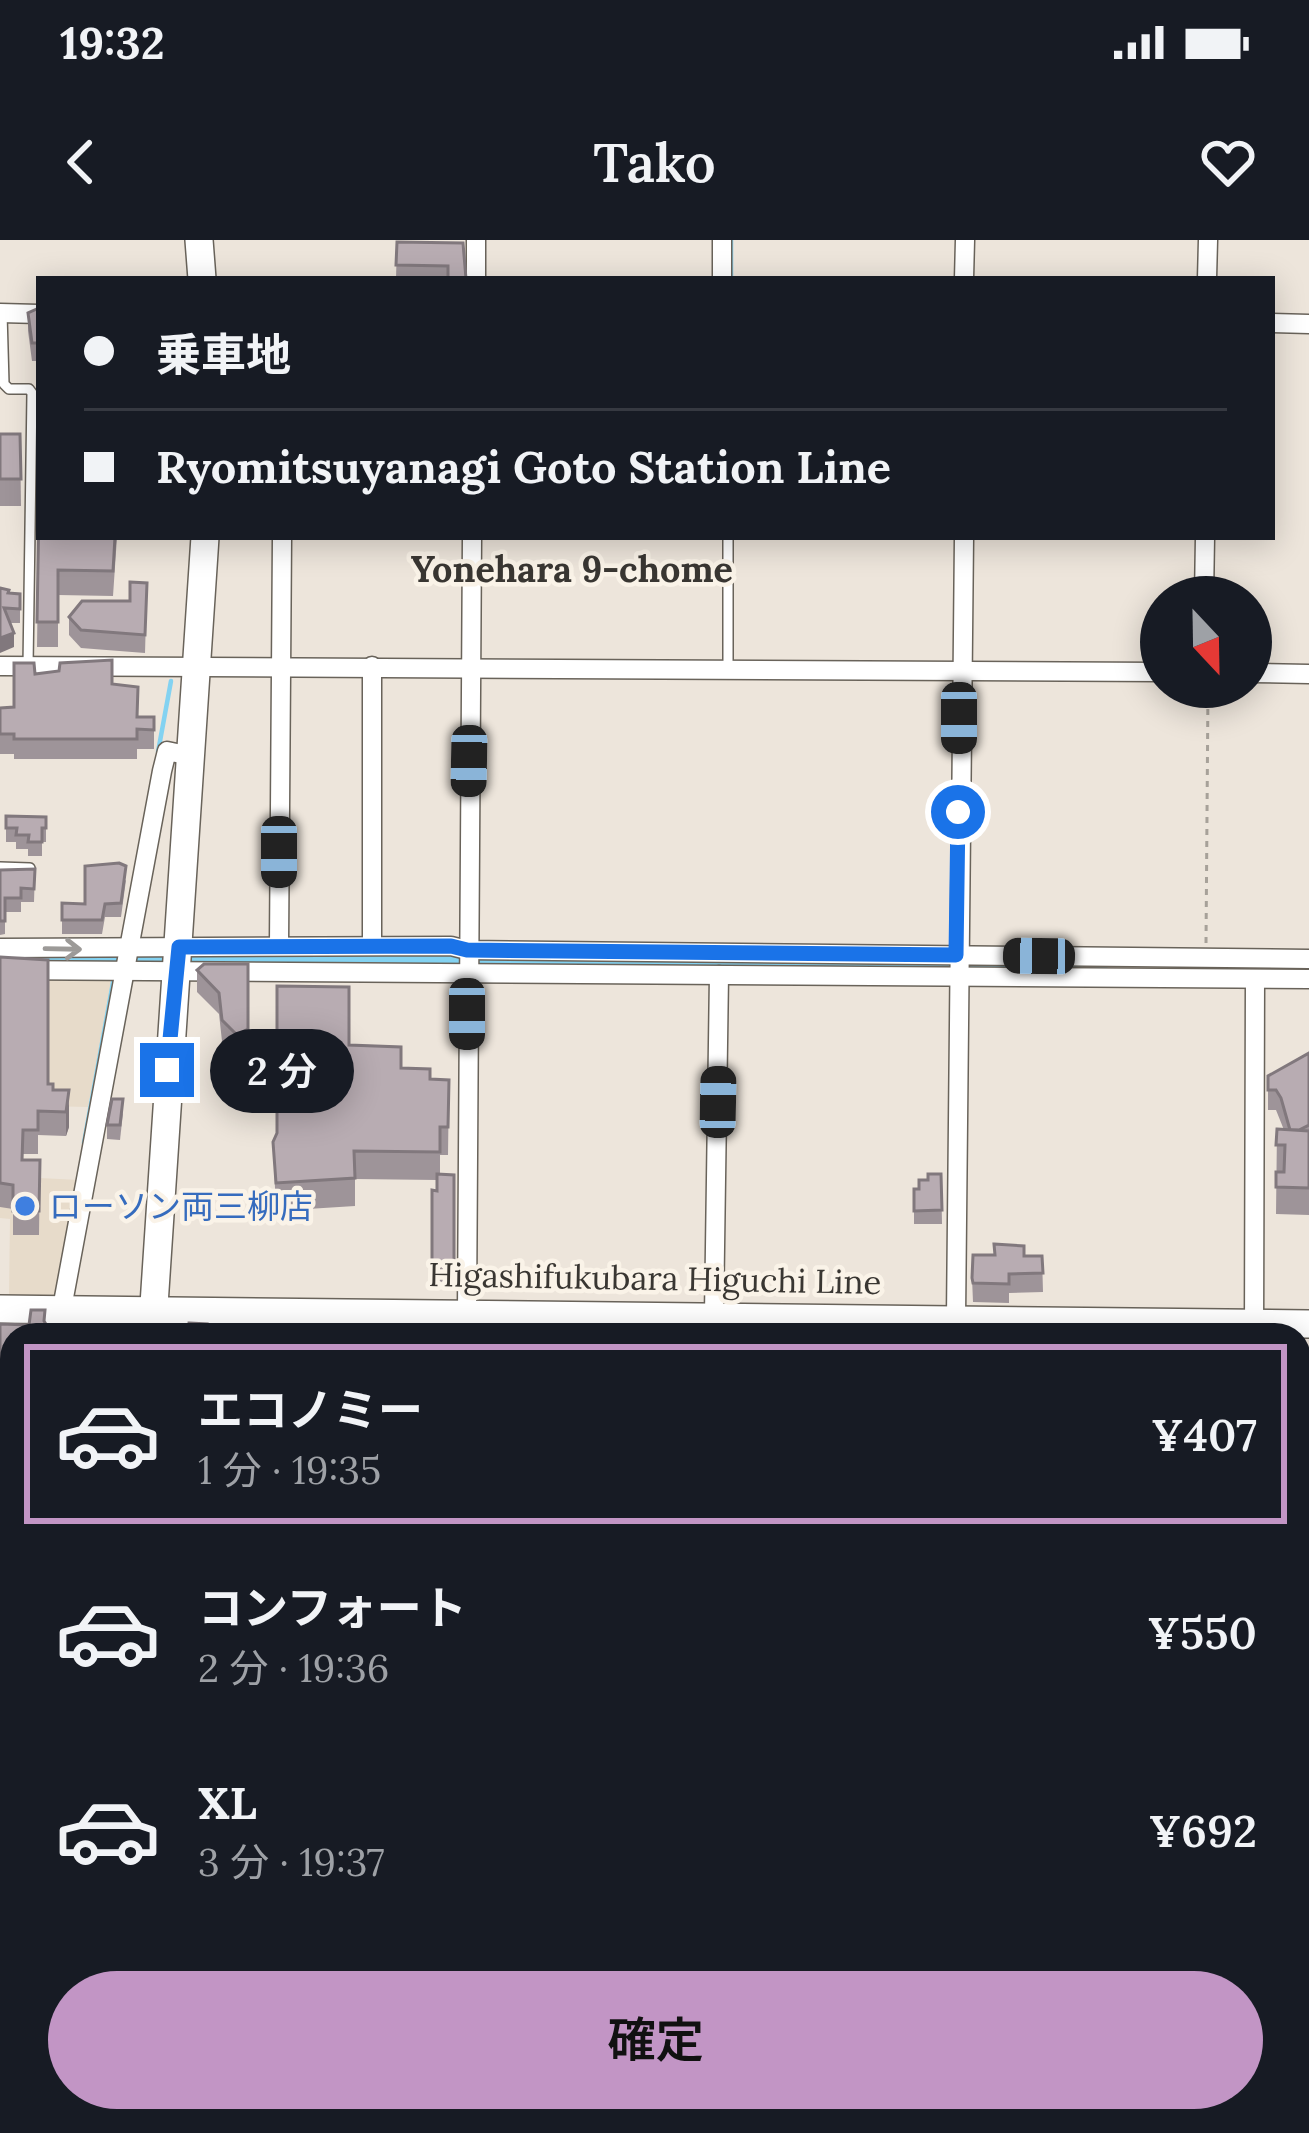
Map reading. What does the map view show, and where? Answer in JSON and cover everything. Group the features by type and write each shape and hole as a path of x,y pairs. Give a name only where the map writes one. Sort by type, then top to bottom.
{"main road":[{"path":"199,240 202,276"},
{"path":"153,1322 205,540"},
{"name":"Higashifukubara Higuchi Line","path":"0,1309 60,1322 467,1312 502,1323"},
{"name":"Higashifukubara Higuchi Line","path":"528,1323 714,1315 1106,1323"}],"street":[{"path":"476,240 476,276"},
{"path":"722,240 722,276"},
{"path":"964,276 965,240"},
{"path":"1208,240 1208,276"},
{"path":"1,314 36,314"},
{"path":"1275,323 1309,324"},
{"path":"279,944 282,540"},
{"path":"467,1312 472,540"},
{"path":"956,1317 964,540"},
{"path":"1204,576 1205,540"},
{"path":"0,666 1140,672"},
{"path":"372,666 372,945"},
{"path":"1272,673 1309,674"},
{"path":"60,1322 124,960 167,751 191,756"},
{"path":"0,970 178,958 279,944 451,946 1309,979"},
{"path":"0,948 124,960"},
{"path":"178,958 467,971 719,975 1309,959"},
{"path":"714,1315 719,975"},
{"path":"1255,979 1255,1323"}],"lane":[{"path":"1,314 4,384 32,393 28,666"},
{"path":"728,540 728,669"},
{"path":"0,867 30,868"}],"path":[{"path":"1206,959 1208,708"}],"shaded area":[{"path":"0,975 113,976 88,1107 0,1105"},
{"path":"0,1176 79,1180 63,1278 55,1297 9,1296 10,1219 0,1218"}],"building":[{"path":"397,242 463,243 466,276 448,276 448,266 396,265"},
{"path":"36,309 36,343 32,343 28,313"},
{"path":"0,434 20,434 21,479 0,479"},
{"path":"38,540 115,540 113,571 58,570 58,622 37,622"},
{"path":"130,582 147,583 145,635 81,630 69,617 82,601 130,601"},
{"path":"0,588 20,594 20,609 4,608 14,633 0,638"},
{"path":"112,660 112,684 138,687 137,717 154,717 154,730 137,729 137,739 14,739 14,734 0,734 0,708 14,707 14,663 34,663 35,674 59,671 60,663"},
{"path":"6,816 46,817 42,842 28,842 29,835 16,835 17,828 6,828"},
{"path":"85,866 126,866 121,903 105,904 102,920 62,920 62,903 85,904"},
{"path":"35,869 34,889 21,888 21,898 5,898 5,921 0,921 0,870"},
{"path":"0,957 48,960 48,1084 53,1084 53,1090 69,1090 66,1112 38,1111 38,1130 23,1130 22,1160 40,1160 39,1211 13,1211 13,1185 0,1183"},
{"path":"204,964 248,964 248,1029 237,1035 222,1020 219,993 197,970"},
{"path":"277,986 349,987 349,1045 401,1047 401,1068 430,1069 430,1079 449,1080 448,1127 440,1127 440,1152 354,1151 355,1178 276,1183"},
{"path":"1309,1053 1309,1125 1290,1130 1281,1098 1276,1090 1268,1090 1268,1076"},
{"path":"112,1099 123,1099 120,1125 107,1125"},
{"path":"1277,1129 1309,1131 1309,1188 1276,1187 1276,1172 1284,1172 1285,1145 1276,1145"},
{"path":"437,1174 454,1175 454,1264 432,1264 432,1190 437,1191"},
{"path":"928,1174 941,1174 942,1210 914,1211 914,1189 919,1189 919,1180 928,1180"},
{"path":"994,1244 1024,1246 1024,1256 1042,1256 1043,1273 1009,1274 1009,1284 973,1283 973,1255 995,1255"},
{"path":"31,1310 45,1310 45,1323 29,1323"}],"waterway":[{"path":"731,240 731,276"},
{"path":"158,752 171,681"},
{"path":"0,959 1094,966"},
{"path":"84,1143 114,977"}],"place":[{"name":"ローソン両三柳店","path":"25,1206"}],"district":[{"name":"Yonehara 9-chome","path":"572,569"}],"route":[{"path":"167,1070 179,947 264,949 279,944 956,955 958,812"}]}
